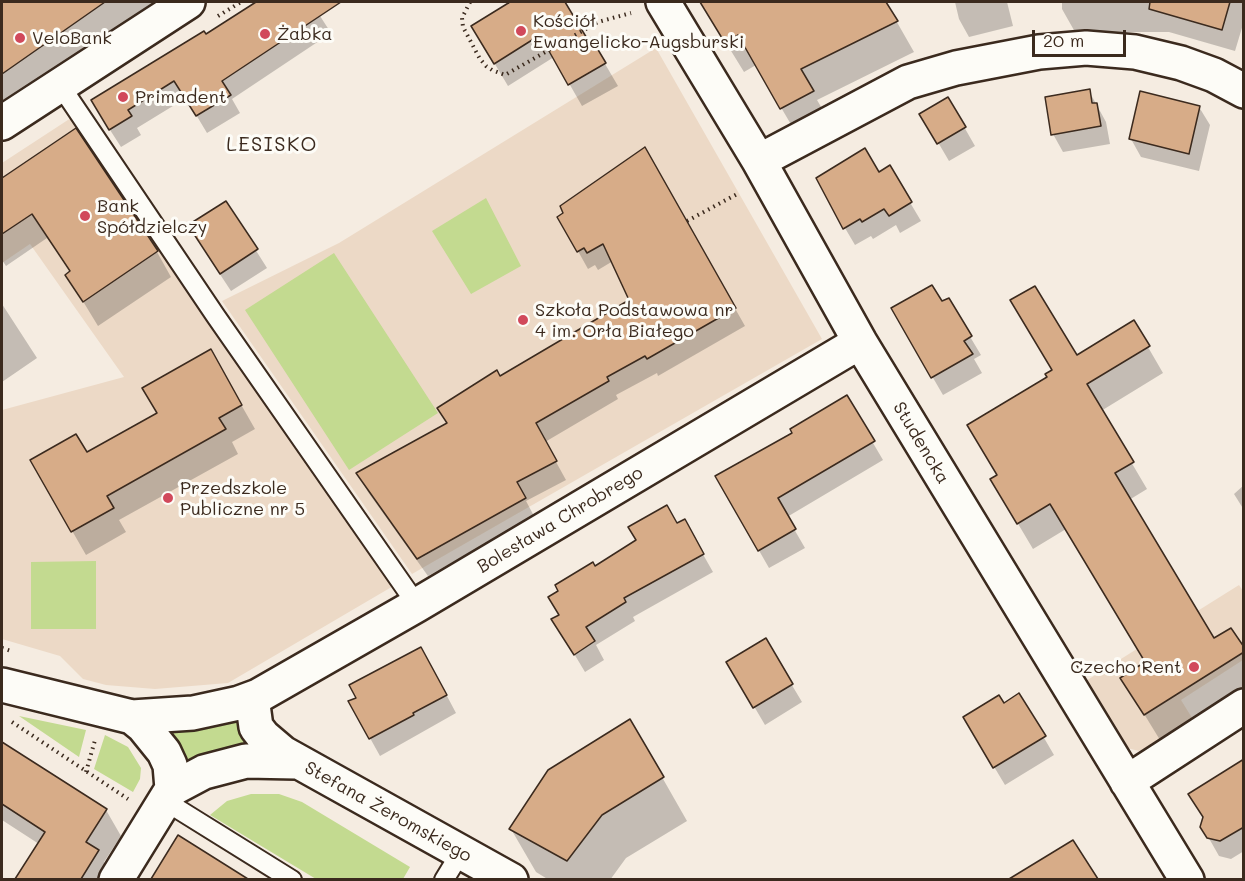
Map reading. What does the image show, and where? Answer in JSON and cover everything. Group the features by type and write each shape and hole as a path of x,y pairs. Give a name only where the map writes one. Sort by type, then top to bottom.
{"street":[{"path":"2,123 188,2"},
{"name":"Studencka","path":"663,2 759,160 860,342 1187,879"},
{"path":"759,160 908,82 956,68 1040,52 1086,48 1135,52 1180,63 1214,75 1244,91"},
{"name":"Bolesława Chrobrego","path":"132,717 193,712 258,696 417,605 860,342"},
{"path":"2,684 132,717 164,752 170,765 157,798 116,879"},
{"name":"Stefana Żeromskiego","path":"258,696 253,705 256,727 262,736 296,762 512,879"},
{"path":"1127,782 1244,706"},
{"path":"157,798 190,778 229,765 246,761 296,762"}],"lane":[{"path":"60,85 417,605"},
{"path":"157,798 292,879"},
{"path":"444,879 461,852"}],"path":[{"path":"470,2 467,3 462,18 463,27 486,66 506,75 598,22 631,13"},
{"path":"687,221 738,193"},
{"path":"2,648 13,651"},
{"path":"11,722 157,798"}],"shaded area":[{"name":"Szkoła Podstawowa nr 4 im. Orła Białego","path":"656,48 822,339 412,574 222,301 339,243"},
{"name":"Przedszkole Publiczne nr 5","path":"74,116 395,585 228,683 155,689 106,685 83,679 60,656 2,639 2,410 124,377 30,244 2,263 2,163"},
{"path":"1239,585 1243,591 1243,660 1181,700 1194,721 1157,746 1139,751 1119,746 1081,684"}],"green space":[{"path":"486,198 521,266 471,294 432,231"},
{"path":"334,253 438,413 349,470 245,310"},
{"path":"96,561 96,629 31,629 31,562"},
{"path":"19,716 86,730 79,757"},
{"path":"238,716 267,752 183,770 164,728"},
{"path":"105,735 128,747 141,768 140,779 133,792 94,769"},
{"path":"251,794 279,794 302,802 410,867 403,879 316,879 210,815 227,801"}],"building":[{"path":"2,2 105,2 2,74"},
{"path":"256,2 341,2 222,81 231,95 196,116 174,81 128,110 132,116 109,130 91,100 204,31 206,34"},
{"name":"Kościół Ewangelicko-Augsburski","path":"510,2 565,2 588,40 591,38 606,63 568,85 540,35 494,64 471,26"},
{"path":"700,2 886,2 898,21 801,69 814,91 780,109 738,35 725,43"},
{"path":"1150,2 1230,2 1222,30 1149,9"},
{"path":"1090,89 1092,103 1097,103 1101,126 1051,135 1045,97"},
{"path":"1140,91 1200,106 1189,154 1129,139"},
{"path":"948,97 966,127 937,144 919,114"},
{"name":"Bank Spółdzielczy","path":"76,128 158,251 83,302 65,275 70,271 32,214 2,234 2,178"},
{"path":"645,147 736,308 647,359 645,356 607,377 609,381 536,423 557,461 517,482 526,498 417,559 356,473 447,423 437,408 497,370 500,376 629,300 603,244 587,253 584,248 577,252 557,217 563,213 560,206"},
{"path":"865,148 879,172 890,165 912,202 889,216 884,209 862,222 860,219 843,229 816,178"},
{"path":"226,201 258,249 220,274 188,225"},
{"path":"932,285 942,301 949,298 972,336 964,341 973,354 931,378 891,308"},
{"path":"1035,286 1077,355 1134,320 1150,346 1087,384 1134,462 1115,473 1214,638 1231,628 1244,647 1244,652 1144,715 1120,678 1145,662 1050,504 1017,524 990,479 997,475 967,425 1047,377 1045,374 1052,370 1010,300"},
{"path":"211,349 242,405 219,418 226,429 107,496 114,508 71,532 30,460 76,434 87,452 157,413 142,388"},
{"path":"847,395 875,441 778,498 796,529 758,551 715,476 792,433 790,429"},
{"path":"667,505 677,523 685,519 704,554 624,598 626,602 586,627 595,641 574,655 551,619 559,615 548,597 558,591 555,585 593,562 595,566 636,540 628,527"},
{"path":"766,638 793,684 753,708 726,662"},
{"path":"421,647 447,695 369,739 348,701 356,698 349,685"},
{"path":"1019,693 1046,736 993,768 963,717 999,695 1004,703"},
{"path":"630,719 664,777 602,815 567,861 509,829 548,770"},
{"path":"2,742 107,809 86,842 99,850 81,879 15,879 45,832 2,804"},
{"path":"1244,759 1244,827 1220,841 1207,838 1200,827 1203,817 1188,794"},
{"path":"178,835 248,879 151,879"},
{"path":"1073,840 1098,879 1009,879"}],"place":[{"name":"Kościół Ewangelicko-Augsburski","path":"521,31"},
{"name":"Żabka","path":"265,34"},
{"name":"VeloBank","path":"20,38"},
{"name":"Primadent","path":"123,97"},
{"name":"Bank Spółdzielczy","path":"85,216"},
{"name":"Szkoła Podstawowa nr 4 im. Orła Białego","path":"523,320"},
{"name":"Przedszkole Publiczne nr 5","path":"168,498"},
{"name":"Czecho Rent","path":"1194,667"}],"district":[{"name":"LESISKO","path":"272,145"}]}
